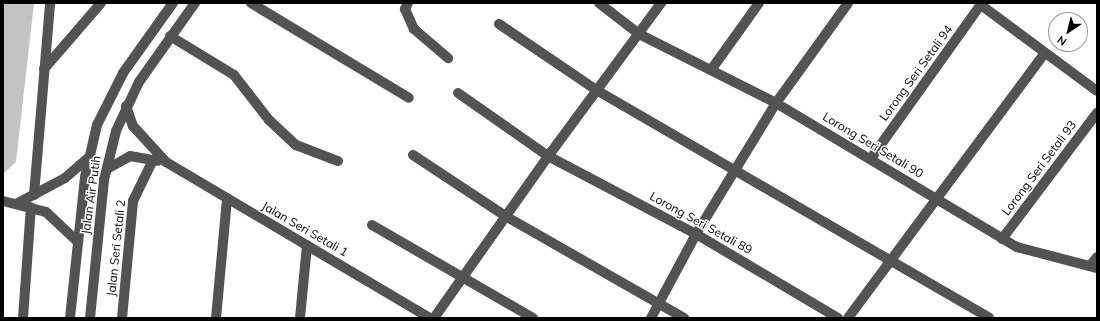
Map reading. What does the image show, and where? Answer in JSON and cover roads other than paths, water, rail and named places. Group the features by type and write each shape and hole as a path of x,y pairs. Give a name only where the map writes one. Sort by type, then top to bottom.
{"street":[{"path":"34,195 50,3"},
{"path":"44,70 101,3"},
{"name":"Jalan Air Putih","path":"70,318 89,157 97,125 110,96 138,50 173,3"},
{"name":"Jalan Air Putih","path":"90,318 107,168 116,131 126,106 170,36 195,3"},
{"path":"251,3 409,98"},
{"path":"408,3 405,9 414,29 448,58"},
{"name":"Lorong Seri Setali 90","path":"599,3 639,34 776,103 872,157 1002,239 1027,252 1094,267"},
{"path":"434,318 508,217 548,156 598,91 661,3"},
{"path":"711,70 759,3"},
{"path":"651,318 696,234 776,103 848,3"},
{"path":"982,4 1097,92"},
{"name":"Lorong Seri Setali 94","path":"872,157 982,4"},
{"path":"499,24 598,91 735,169 989,318"},
{"path":"170,36 234,75 269,120 296,145 338,161"},
{"path":"848,318 1045,53"},
{"name":"Lorong Seri Setali 89","path":"458,92 548,156 696,234 838,318"},
{"name":"Jalan Seri Setali 1","path":"126,106 133,126 166,162 430,318"},
{"name":"Lorong Seri Setali 93","path":"1002,239 1097,113"},
{"path":"413,155 508,217 684,318"},
{"name":"Jalan Seri Setali 1","path":"107,168 130,156 166,162"},
{"path":"18,203 65,178 89,157"},
{"name":"Jalan Seri Setali 2","path":"122,318 133,201 153,160"},
{"path":"216,318 227,199"},
{"path":"3,201 31,207 57,219 78,242"},
{"path":"23,318 31,207"},
{"path":"372,225 533,318"},
{"path":"300,318 307,245"},
{"path":"1094,267 1097,257"}]}
